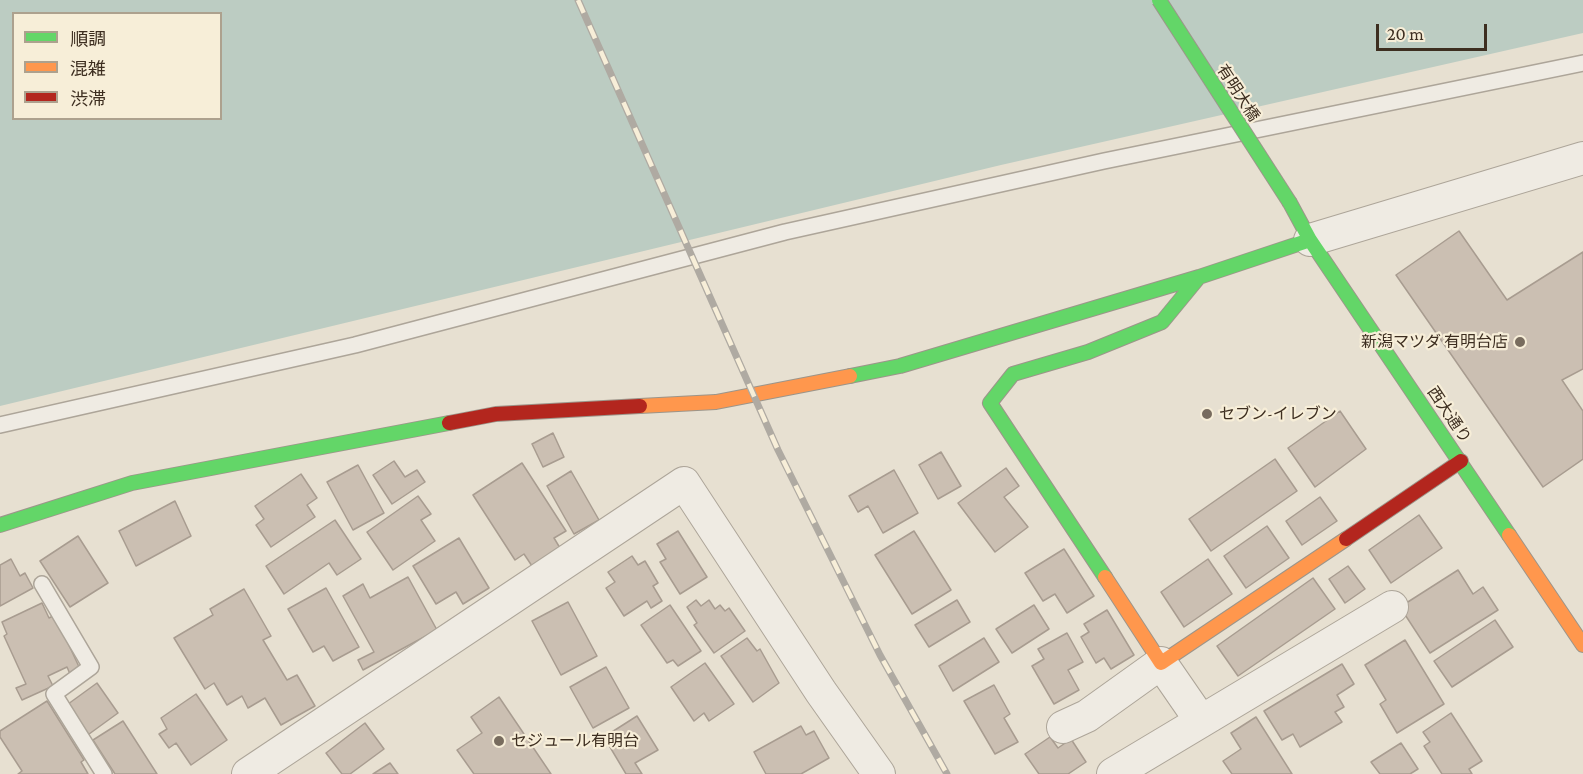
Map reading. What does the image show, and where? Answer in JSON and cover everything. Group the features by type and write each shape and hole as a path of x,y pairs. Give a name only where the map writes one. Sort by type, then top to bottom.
{"street":[{"name":"有明大橋","path":"1159,0 1290,203"},
{"path":"0,525 132,483 496,414 716,402 900,366 1199,277 1310,240 1583,158"},
{"name":"西大通り","path":"1290,203 1310,240 1583,645"},
{"path":"1199,277 1162,322 1088,352 1013,374 990,403 1201,721"},
{"path":"1063,727 1087,716 1161,663 1461,461"},
{"path":"248,774 684,483 821,692 879,774"},
{"path":"1113,774 1392,607"}],"lane":[{"path":"0,425 355,345 785,232 1104,161 1583,63"},
{"path":"42,584 91,667 54,694 104,774"}],"shaded area":[{"path":"0,0 1583,0 1583,33 1001,165 0,406"}],"building":[{"path":"1459,231 1507,300 1583,252 1583,369 1562,380 1583,411 1583,459 1543,487 1396,275"},
{"path":"1340,411 1366,449 1315,487 1288,448"},
{"path":"553,433 564,457 543,467 532,444"},
{"path":"941,452 961,486 938,499 919,465"},
{"path":"1275,459 1297,491 1211,551 1189,519"},
{"path":"394,461 405,477 417,470 425,482 392,504 373,475"},
{"path":"522,463 566,531 554,538 560,548 532,566 524,554 515,560 473,495"},
{"path":"358,465 384,513 353,530 327,482"},
{"path":"1006,468 1019,486 1004,497 1028,527 995,552 958,503"},
{"path":"894,470 918,513 883,533 868,506 858,512 849,496"},
{"path":"571,471 599,520 574,534 547,486"},
{"path":"301,474 317,498 307,505 315,517 271,547 256,525 264,519 255,506"},
{"path":"418,496 431,514 421,520 435,541 393,570 367,532"},
{"path":"1320,497 1337,521 1302,545 1286,521"},
{"path":"175,501 191,536 136,566 119,531"},
{"path":"1419,515 1442,548 1391,583 1369,550"},
{"path":"335,520 361,559 337,575 329,563 284,594 266,566"},
{"path":"1267,526 1289,558 1246,588 1224,556"},
{"path":"678,531 707,577 680,594 660,562 666,559 657,544"},
{"path":"914,531 951,590 912,614 875,555"},
{"path":"78,536 108,583 70,607 40,561"},
{"path":"459,538 489,588 463,604 456,592 436,604 413,566"},
{"path":"1064,549 1094,596 1067,613 1055,594 1043,601 1025,573"},
{"path":"632,556 638,565 645,561 658,583 653,586 662,601 651,608 647,601 624,616 606,588 615,582 608,572"},
{"path":"11,559 20,576 25,573 33,588 0,606 0,565"},
{"path":"1208,559 1232,594 1184,627 1161,592"},
{"path":"1348,566 1365,589 1345,603 1329,579"},
{"path":"1458,570 1473,594 1483,587 1498,610 1430,653 1400,607"},
{"path":"408,577 437,630 363,670 358,660 374,652 343,596 363,584 370,598"},
{"path":"1313,578 1335,609 1238,676 1217,646"},
{"path":"326,588 359,647 333,661 324,646 313,652 288,609"},
{"path":"244,589 271,636 263,640 287,680 297,675 315,706 281,725 265,698 248,708 242,696 227,705 214,683 205,689 174,638 213,615 210,609"},
{"path":"696,600 701,606 709,600 715,609 720,605 725,611 729,608 745,631 714,653 694,625 697,623 687,607"},
{"path":"957,600 970,622 929,647 915,625"},
{"path":"568,602 597,656 561,675 532,621"},
{"path":"42,603 49,618 55,615 80,669 70,674 67,667 48,676 53,686 22,700 16,688 26,684 4,636 7,634 2,622"},
{"path":"670,605 701,651 678,666 673,660 667,663 641,625"},
{"path":"1034,605 1049,629 1012,653 996,629"},
{"path":"1107,610 1134,655 1111,669 1104,658 1096,663 1081,637 1089,632 1084,624"},
{"path":"1495,620 1513,647 1452,687 1434,661"},
{"path":"1067,633 1083,662 1068,670 1079,690 1054,704 1032,666 1044,659 1038,649"},
{"path":"747,638 757,651 760,649 779,683 753,702 721,656"},
{"path":"984,638 999,662 953,691 939,666"},
{"path":"1405,640 1444,704 1397,733 1380,704 1386,700 1365,665"},
{"path":"705,663 734,704 709,721 704,713 694,721 671,687"},
{"path":"1342,664 1354,684 1337,695 1344,707 1335,712 1342,722 1300,747 1293,734 1282,740 1264,711"},
{"path":"606,667 629,708 593,728 570,687"},
{"path":"97,683 118,713 85,737 64,707"},
{"path":"994,685 1010,714 1004,718 1018,742 995,754 964,701"},
{"path":"196,694 227,740 191,765 176,743 169,748 159,734 167,729 161,718"},
{"name":"セジュール有明台","path":"499,697 551,774 474,774 457,750 482,733 471,717"},
{"path":"47,701 84,760 81,762 88,774 18,774 22,771 0,737 0,731"},
{"path":"1451,713 1482,761 1469,769 1472,774 1442,774 1424,746 1430,742 1423,732"},
{"path":"637,716 658,750 635,763 642,774 626,774 604,737"},
{"path":"1256,717 1292,774 1232,774 1223,761 1241,749 1231,733"},
{"path":"123,721 157,774 115,774 93,740"},
{"path":"365,723 384,749 350,774 342,774 326,753"},
{"path":"801,726 806,735 814,731 829,758 801,774 766,774 754,752"},
{"path":"1050,737 1058,748 1071,739 1086,762 1068,774 1039,774 1025,754"},
{"path":"1401,743 1418,769 1410,774 1380,774 1371,762"},
{"path":"390,763 398,774 373,774"}],"railway":[{"path":"578,0 778,450 880,655 947,774"}],"traffic: fast":[{"path":"1159,0 1290,203"},
{"path":"1290,203 1310,240 1509,535"},
{"path":"850,376 900,366 1199,277 1310,240"},
{"path":"1105,577 990,403 1013,374 1088,352 1162,322 1199,277"},
{"path":"0,525 132,483 449,423"}],"traffic: slow":[{"path":"640,406 716,402 850,376"},
{"path":"1509,535 1583,645"},
{"path":"1105,577 1161,663 1346,539"}],"traffic: jam":[{"path":"449,423 496,414 640,406"},
{"path":"1346,539 1461,461"}],"place":[{"name":"新潟マツダ 有明台店","path":"1520,342"},
{"name":"セブン-イレブン","path":"1207,414"},
{"name":"セジュール有明台","path":"499,741"}]}
